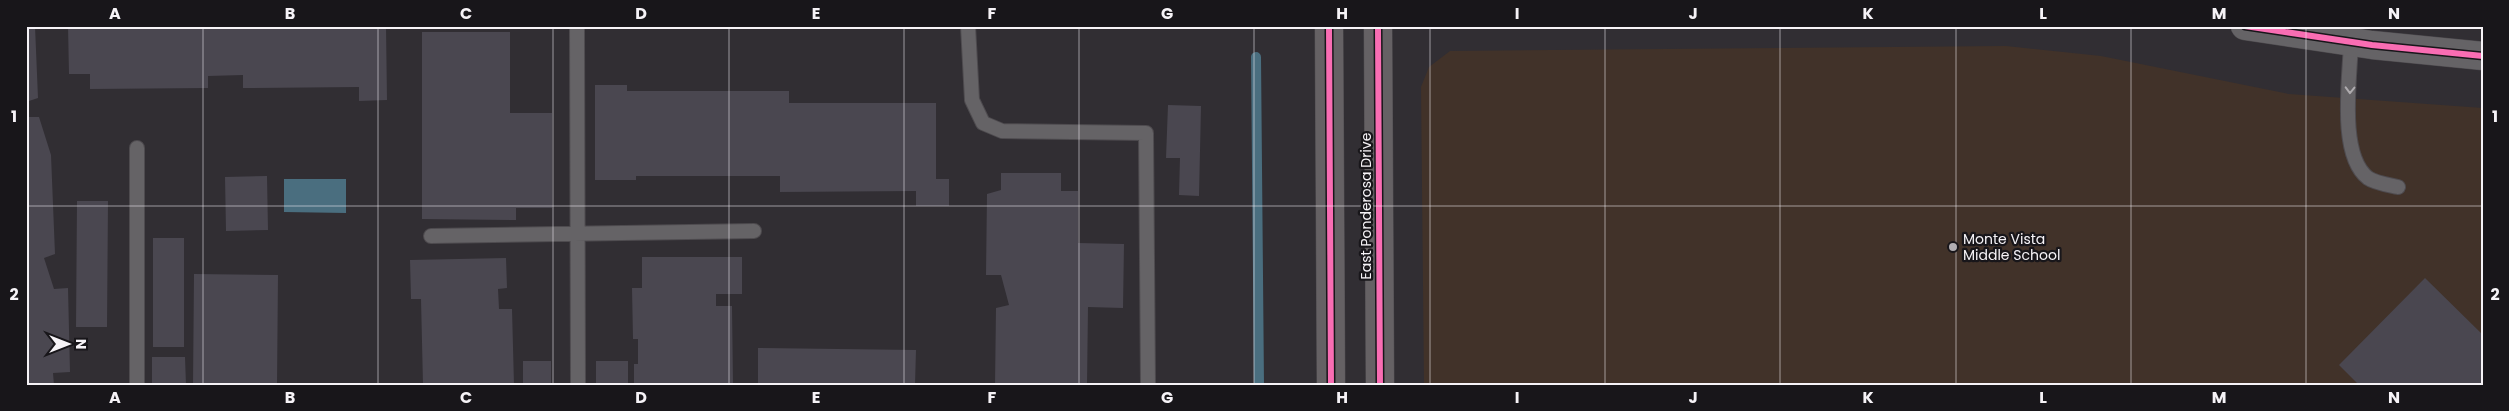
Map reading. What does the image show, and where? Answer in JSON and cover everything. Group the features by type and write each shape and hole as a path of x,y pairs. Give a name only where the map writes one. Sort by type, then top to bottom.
{"main road":[{"path":"1329,26 1331,385"},
{"name":"East Ponderosa Drive","path":"1378,26 1380,385"}],"street":[{"path":"2245,26 2351,42 2483,56"}],"lane":[{"path":"577,26 578,385"},
{"path":"968,26 972,100 983,123 1002,131 1146,133 1148,385"},
{"path":"2351,42 2349,132 2353,159 2369,178 2398,187"},
{"path":"137,148 137,385"},
{"path":"432,236 754,232"}],"shaded area":[{"name":"Monte Vista Middle School","path":"2006,46 2101,56 2289,94 2483,108 2483,385 1424,385 1421,87 1429,67 1450,51"}],"water":[{"path":"284,179 346,179 346,213 284,212"}],"building":[{"path":"26,26 35,26 38,98 26,102"},
{"path":"68,26 386,26 387,100 359,101 359,87 243,88 243,75 208,76 208,88 90,89 90,74 69,74"},
{"path":"422,32 510,32 510,113 552,113 552,208 516,208 516,220 422,219"},
{"path":"595,85 627,85 627,91 789,91 789,103 936,103 936,179 949,179 949,206 916,206 916,191 780,192 780,176 636,176 636,180 595,180"},
{"path":"1168,105 1201,106 1199,196 1179,195 1180,158 1166,158"},
{"path":"26,117 39,117 51,155 55,254 44,258 54,289 68,288 70,372 53,373 54,385 26,385"},
{"path":"1001,173 1061,173 1061,191 1078,191 1078,243 1124,244 1123,308 1088,307 1087,385 995,385 996,308 1009,305 1001,275 986,275 987,194 1001,190"},
{"path":"267,176 268,230 226,231 225,177"},
{"path":"77,201 108,201 107,327 76,327"},
{"path":"153,238 184,238 184,347 153,347"},
{"path":"642,257 742,257 742,294 716,294 716,306 732,306 733,385 634,385 634,364 638,364 638,339 633,339 632,288 642,288"},
{"path":"506,258 507,288 498,289 499,309 512,309 514,385 423,385 421,299 411,299 410,260"},
{"path":"194,274 278,275 277,385 193,385"},
{"path":"2425,278 2483,335 2483,385 2359,385 2339,365"},
{"path":"758,348 916,350 915,385 758,385"},
{"path":"152,357 185,357 186,385 152,385"},
{"path":"523,361 551,361 551,385 523,385"},
{"path":"596,361 628,361 628,385 596,385"}],"waterway":[{"path":"1256,57 1259,385"}],"cycle path":[{"path":"1329,26 1331,385"},
{"path":"1378,26 1380,385"},
{"path":"2245,26 2372,45 2483,56"}],"place":[{"name":"Monte Vista Middle School","path":"1953,247"}]}
